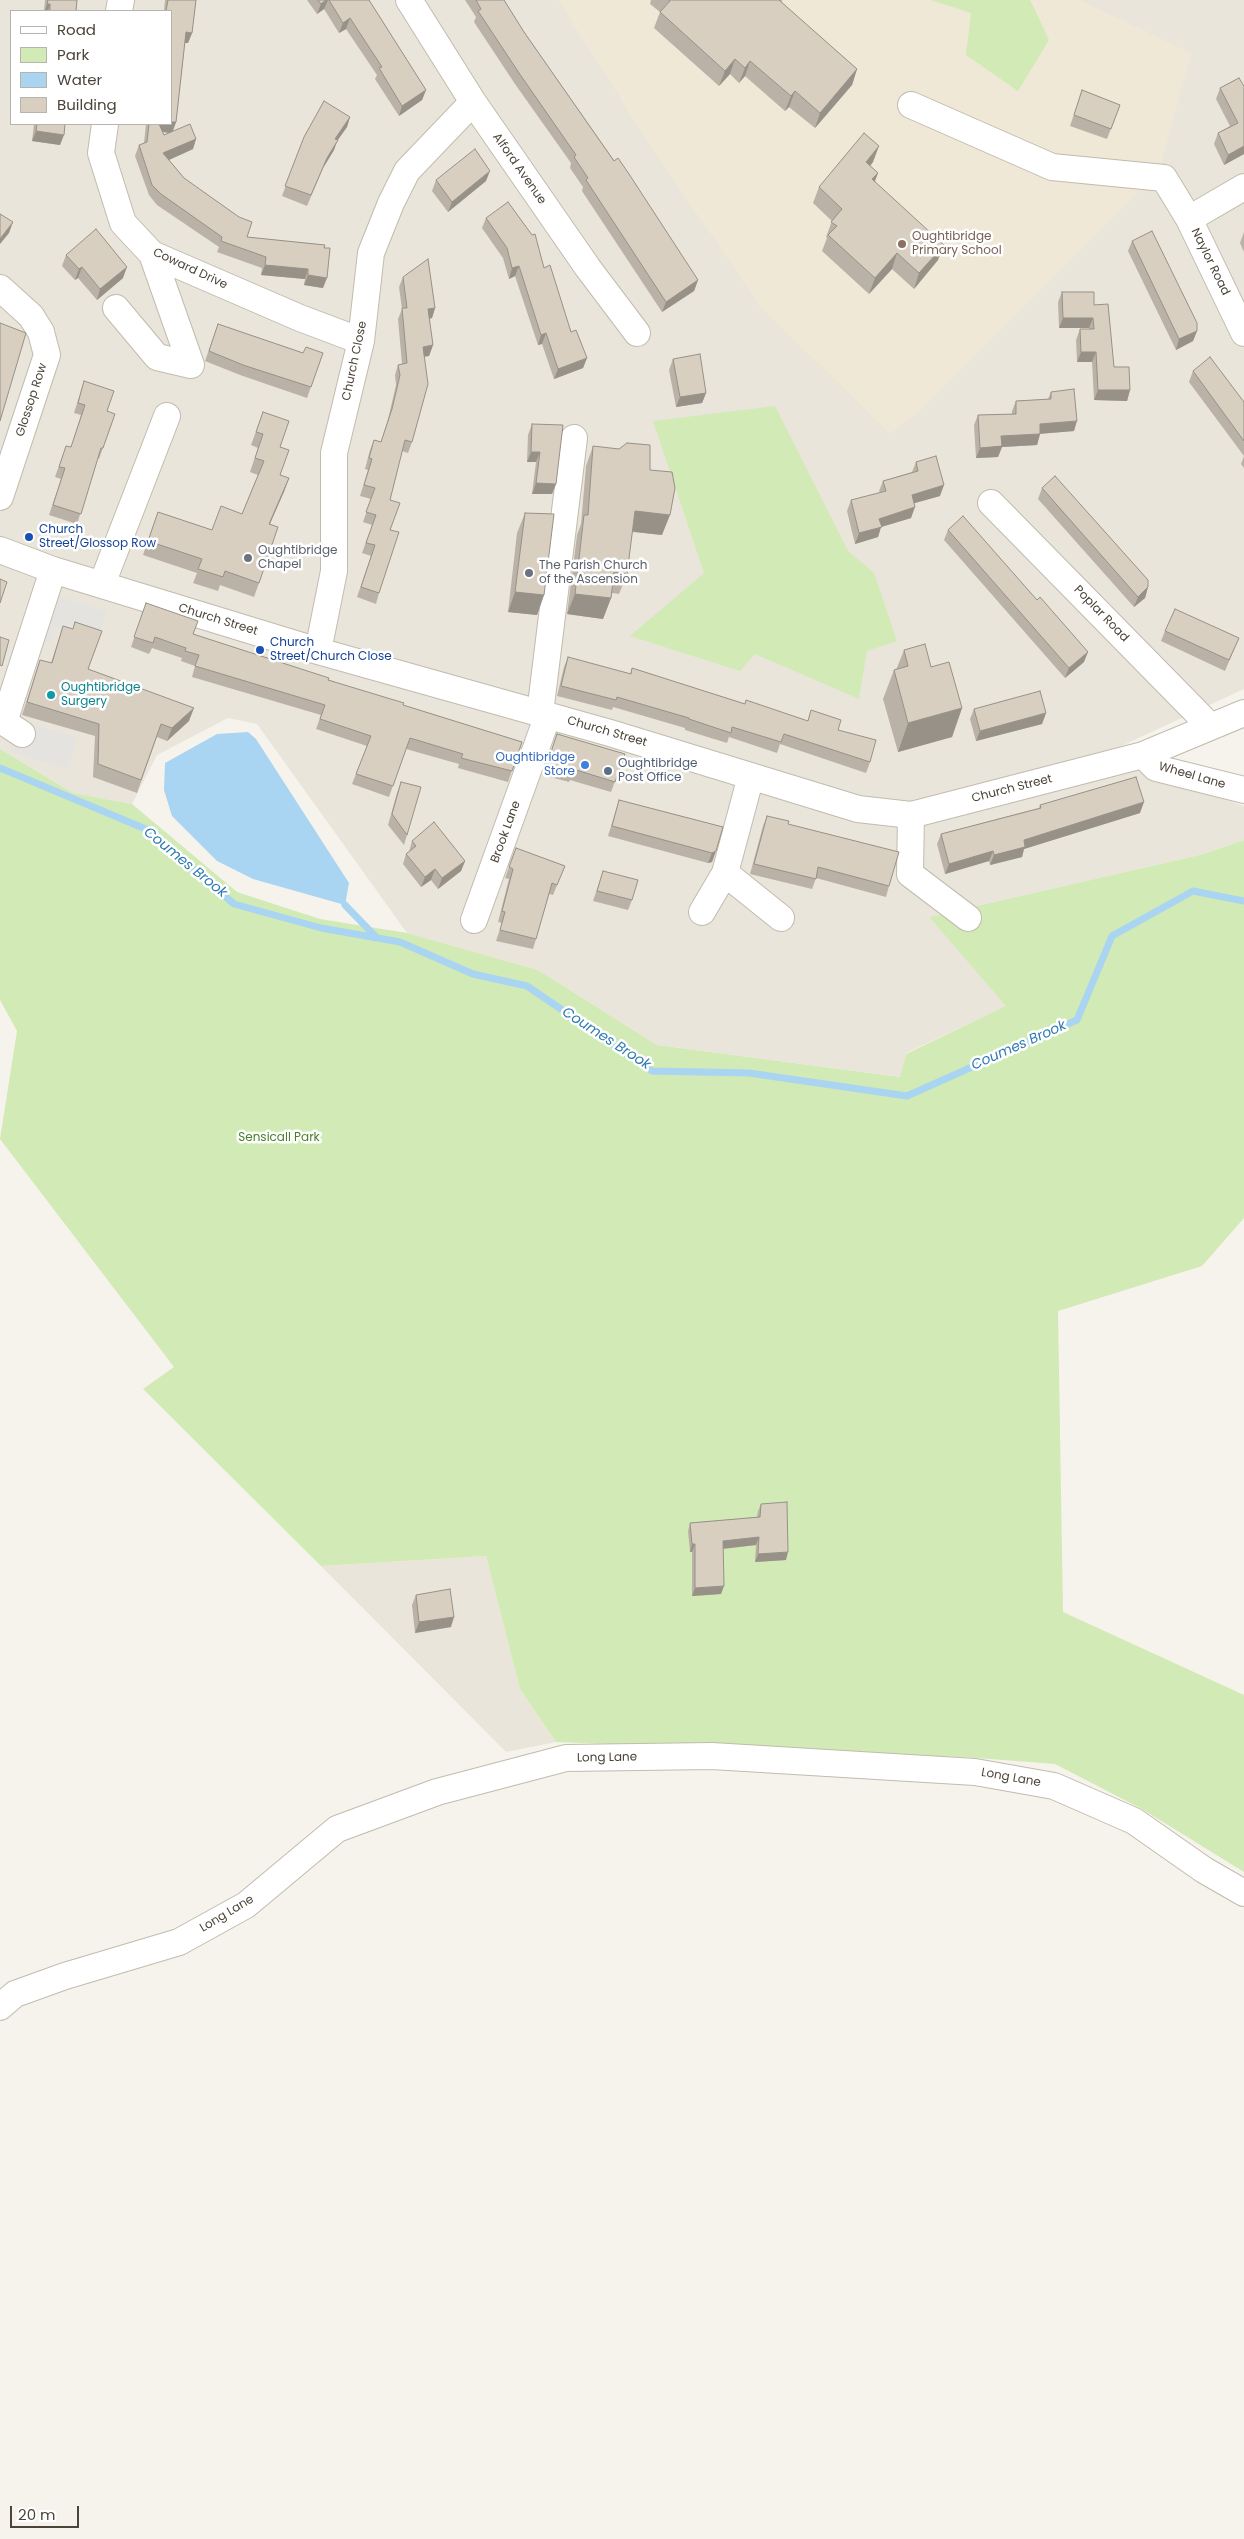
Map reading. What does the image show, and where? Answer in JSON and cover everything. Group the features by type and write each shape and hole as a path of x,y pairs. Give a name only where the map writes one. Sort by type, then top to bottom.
{"street":[{"name":"Alford Avenue","path":"409,0 473,102 588,268 637,333"},
{"name":"Church Close","path":"318,651 334,571 334,453 361,341 371,253 391,203 408,171 473,102"},
{"name":"Naylor Road","path":"911,105 1052,167 1164,178 1189,219 1244,333"},
{"name":"Coward Drive","path":"105,125 101,153 123,223 152,254 300,318 361,341"},
{"name":"Naylor Road","path":"1189,219 1244,187"},
{"path":"116,308 157,357 191,365 152,254"},
{"name":"Glossop Row","path":"0,288 31,316 41,332 47,355 0,498"},
{"path":"102,584 167,416"},
{"name":"Brook Lane","path":"474,920 544,714 574,438"},
{"name":"Poplar Road","path":"991,503 1210,726"},
{"name":"Church Street","path":"0,550 53,570 318,651 544,714 858,809 911,815 1143,755 1244,713"},
{"path":"22,734 4,722 53,570"},
{"name":"Wheel Lane","path":"1143,755 1156,768 1244,790"},
{"path":"702,912 725,874 752,776"},
{"path":"911,815 910,874 968,918"},
{"path":"725,874 781,918"},
{"name":"Long Lane","path":"0,2007 15,1994 23,1991 65,1976 179,1942 246,1905 337,1829 437,1792 566,1758 712,1756 976,1772 1054,1786 1134,1821 1204,1870 1244,1893"}],"shaded area":[{"path":"0,0 1244,0 1244,689 1100,756 1244,806 1244,840 1204,854 929,917 1007,1006 906,1053 901,1077 657,1045 538,970 407,933 257,724 228,718 157,755 132,804 73,793 0,749"},
{"name":"Oughtibridge Primary School","path":"558,0 931,0 1049,40 1030,0 1079,0 1191,53 1161,164 1147,183 919,412 890,434 759,305 646,139"},
{"path":"39,590 106,611 98,640 55,627 50,643 25,636"},
{"path":"10,717 77,738 67,769 11,752"},
{"path":"486,1556 520,1689 556,1742 506,1752 321,1566"}],"green space":[{"path":"931,0 1030,0 1049,40 1018,91 966,55 971,13"},
{"path":"775,406 848,551 874,573 897,641 867,651 859,699 755,654 740,671 630,636 704,573 653,421"},
{"name":"Sensicall Park","path":"0,749 73,793 132,804 237,892 320,919 407,933 538,970 657,1045 900,1077 906,1054 1006,1006 929,917 1204,854 1244,840 1244,1218 1202,1266 1058,1311 1063,1612 1244,1695 1244,1872 1142,1809 1055,1764 965,1757 556,1742 520,1689 486,1556 321,1566 143,1389 174,1367 0,1139 17,1031 0,1000"}],"water":[{"path":"248,732 256,739 349,883 345,905 253,879 217,861 172,816 164,790 165,763 217,734"}],"building":[{"path":"48,0 77,0 76,10 50,10 50,4 47,4"},
{"path":"168,0 196,0 192,33 186,32 176,122 172,122 172,10 166,10"},
{"path":"318,0 326,0 321,4"},
{"path":"329,0 369,0 426,90 402,106 379,68 382,67 350,18 343,23"},
{"path":"476,0 504,0 524,32 614,161 618,158 698,280 666,302 586,180 588,178 574,157 576,155 478,11 481,9"},
{"path":"669,0 779,0 857,69 820,113 795,91 791,96 750,61 745,68 735,59 725,71 660,12"},
{"path":"1239,78 1244,86 1244,146 1228,155 1218,133 1238,123 1220,88"},
{"path":"1082,90 1120,105 1111,129 1074,115"},
{"path":"324,101 350,117 335,139 338,140 327,158 311,195 285,186 304,137"},
{"path":"190,124 196,139 163,153 184,178 239,217 252,222 247,237 325,245 324,248 330,248 327,278 308,275 308,269 265,265 266,257 221,241 222,237 161,194 152,185 139,145 147,142 149,125 159,125 164,135"},
{"path":"37,125 65,125 64,135 36,131"},
{"path":"864,133 879,146 866,162 878,173 872,179 944,245 919,273 897,253 875,278 828,235 837,226 831,222 842,209 819,187"},
{"path":"475,149 490,171 452,202 436,180"},
{"path":"508,202 532,235 535,234 544,268 550,265 571,332 576,330 587,358 558,369 546,333 541,335 519,266 512,268 507,248 486,218"},
{"path":"0,214 13,222 0,239"},
{"path":"96,229 127,267 100,289 82,267 79,269 66,255"},
{"path":"1152,231 1197,323 1197,331 1179,339 1132,241"},
{"path":"428,259 435,308 428,309 433,345 423,347 428,384 412,442 405,440 390,500 400,503 390,530 399,532 379,593 361,587 375,545 366,543 376,515 366,512 375,488 364,485 372,459 369,458 374,440 381,442 392,409 400,375 398,365 407,363 402,308 407,308 403,277"},
{"path":"1062,292 1094,292 1094,305 1108,304 1114,367 1129,367 1130,390 1098,390 1096,352 1081,352 1080,329 1094,329 1093,318 1063,318"},
{"path":"0,323 26,333 0,421"},
{"path":"218,324 303,353 306,347 323,353 311,387 243,365 209,351"},
{"path":"700,354 706,393 680,397 673,359"},
{"path":"1210,357 1244,402 1244,441 1193,371"},
{"path":"84,381 114,391 107,411 115,414 103,448 101,448 81,514 53,505 65,468 59,467 66,446 71,447 85,405 78,403"},
{"path":"1074,389 1077,421 1040,424 1040,434 1001,436 1002,446 980,448 978,415 1016,414 1016,401 1051,399 1051,392"},
{"path":"263,412 289,421 280,447 289,450 280,475 289,478 269,524 278,527 259,583 225,571 223,577 198,569 202,559 148,541 158,512 212,530 221,506 242,514 264,461 255,458 263,434 256,432"},
{"path":"532,424 563,425 556,484 536,483 540,452 531,452"},
{"path":"627,443 650,445 650,470 672,472 675,488 670,515 635,511 627,574 614,572 611,598 575,594 584,515 588,515 593,446 619,449"},
{"path":"936,456 944,485 912,495 915,507 879,519 882,527 859,533 851,500 886,491 883,481 918,471 916,462"},
{"path":"1055,476 1148,580 1148,587 1138,597 1042,488"},
{"name":"The Parish Church of the Ascension","path":"525,513 554,514 544,595 515,592"},
{"path":"963,516 1037,600 1040,597 1088,652 1069,668 948,530"},
{"path":"0,579 7,582 0,603"},
{"path":"146,603 198,621 193,634 329,678 328,680 404,703 403,705 522,742 512,771 461,758 463,754 410,738 393,786 356,774 371,736 320,719 325,705 195,666 199,655 185,651 186,648 155,637 153,643 134,637"},
{"path":"1175,609 1239,638 1229,660 1165,631"},
{"path":"75,622 102,631 88,669 194,708 172,728 161,724 141,780 98,764 99,724 27,702 40,660 52,663 63,626 73,629"},
{"path":"0,637 9,640 2,666 0,665"},
{"path":"925,644 931,667 949,662 962,708 908,723 894,670 908,666 904,650"},
{"path":"568,657 631,674 632,668 745,704 746,700 808,721 811,710 841,720 838,730 876,740 870,762 784,734 781,742 732,727 731,733 689,718 617,697 616,700 561,686"},
{"path":"1040,691 1046,713 980,731 974,709"},
{"path":"557,734 625,754 615,782 573,769 573,771 547,764"},
{"path":"1136,777 1144,802 1024,840 1025,847 994,855 993,851 949,864 941,834 1041,808 1040,805"},
{"path":"401,782 421,787 407,835 392,814"},
{"path":"619,800 723,827 716,851 712,853 612,826"},
{"path":"767,816 789,821 788,824 899,852 889,886 818,867 816,879 754,864"},
{"path":"434,822 465,861 442,878 435,869 425,877 406,854 416,846 412,841"},
{"path":"516,848 565,866 557,885 552,883 536,939 500,930 505,912 502,911 513,869 509,867"},
{"path":"603,871 638,880 632,900 597,891"},
{"path":"787,1502 788,1552 758,1554 759,1537 723,1541 724,1586 695,1588 695,1544 692,1544 690,1523 760,1517 761,1504"},
{"path":"450,1589 454,1617 419,1622 416,1595"}],"waterway":[{"name":"Coumes Brook","path":"0,768 148,830 234,904 321,928 400,942 473,974 527,986 652,1071 749,1073 907,1096 1077,1020 1112,936 1193,891 1244,901"},
{"path":"345,905 376,937"}],"place":[{"name":"Oughtibridge Primary School","path":"902,244"},
{"name":"Church Street/Glossop Row","path":"29,537"},
{"name":"Oughtibridge Chapel","path":"248,558"},
{"name":"The Parish Church of the Ascension","path":"529,573"},
{"name":"Church Street/Church Close","path":"260,650"},
{"name":"Oughtibridge Surgery","path":"51,695"},
{"name":"Oughtibridge Store","path":"585,765"},
{"name":"Oughtibridge Post Office","path":"608,771"}]}
